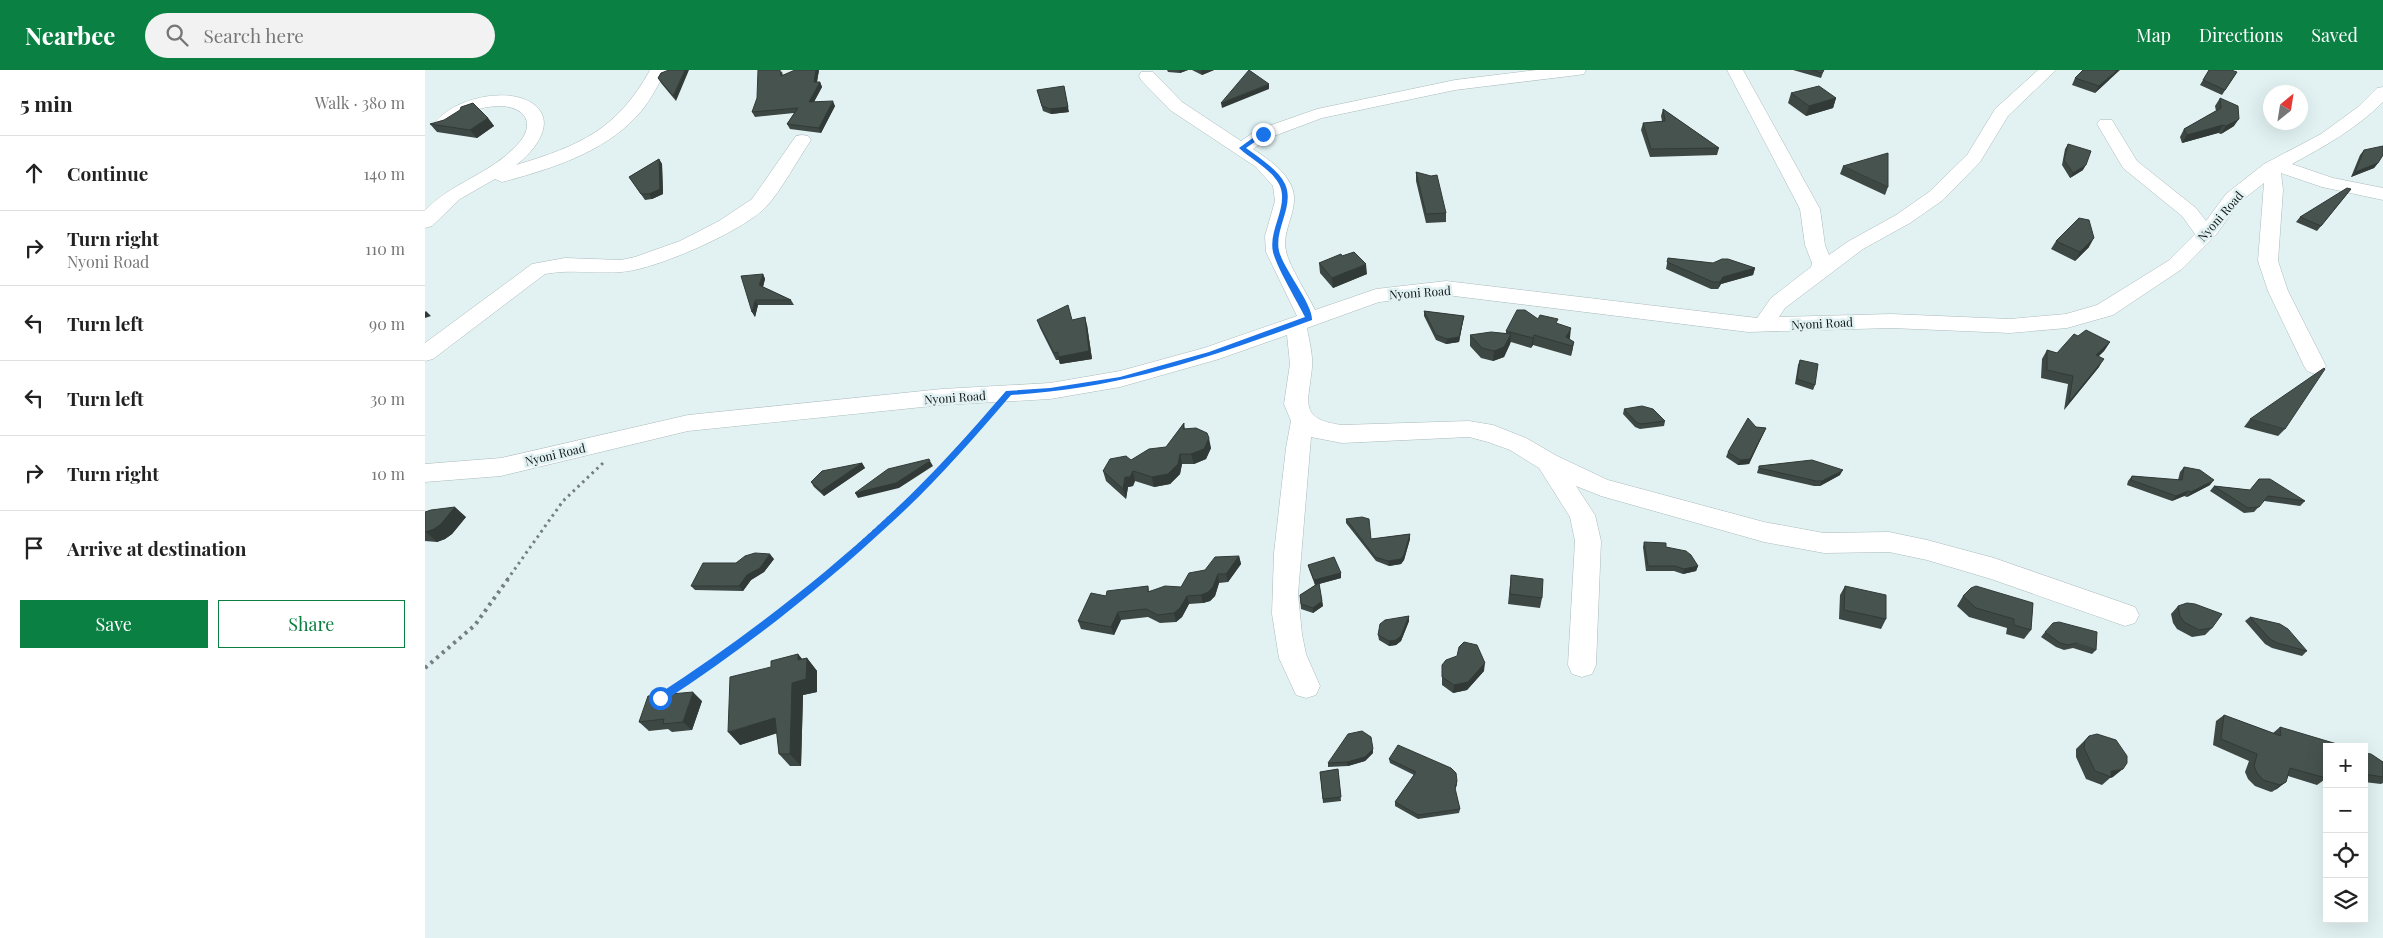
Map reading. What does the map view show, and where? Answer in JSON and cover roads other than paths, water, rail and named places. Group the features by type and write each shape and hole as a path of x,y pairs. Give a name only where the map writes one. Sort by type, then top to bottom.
{"street":[{"path":"473,183 542,163 601,139 618,127 629,116 643,98 658,70"},
{"path":"1242,148 1263,134 1317,114 1455,85 1578,70"},
{"path":"1763,325 1778,303 1807,281 1856,245 1903,219 1936,196 1974,158 2001,113 2048,70"},
{"path":"1730,71 1769,130 1810,209 1815,245 1822,264 1820,270 1807,281"},
{"path":"1147,76 1176,106 1242,148 1263,164 1282,184 1285,201 1275,236 1276,252 1303,320 1301,364 1296,404 1303,421 1320,431 1342,434 1469,429 1493,434 1518,444 1549,462 1601,486 1764,532 1824,542 1889,542 1927,550 1994,570 2125,615"},
{"name":"Nyoni Road","path":"425,473 501,467 688,423 942,396 1050,391 1120,379 1211,354 1303,320 1376,296 1446,288 1688,319 1763,325 1882,321 2010,326 2067,321 2105,310 2175,265 2205,234 2233,198 2273,167 2327,138 2364,110 2383,92"},
{"path":"425,222 453,196 523,152 532,134 535,122 533,112 526,107 515,103 489,101 463,108 443,124"},
{"path":"2106,124 2130,164 2189,212 2205,234"},
{"path":"425,354 539,269 565,264 621,266 639,263 687,245 726,225 759,203 802,140"},
{"path":"2315,366 2278,291 2268,261 2274,190 2273,167 2329,183 2383,194"},
{"path":"1303,421 1297,440 1286,558 1285,610 1292,654 1306,686"},
{"path":"1549,462 1581,515 1588,541 1582,665"}]}
